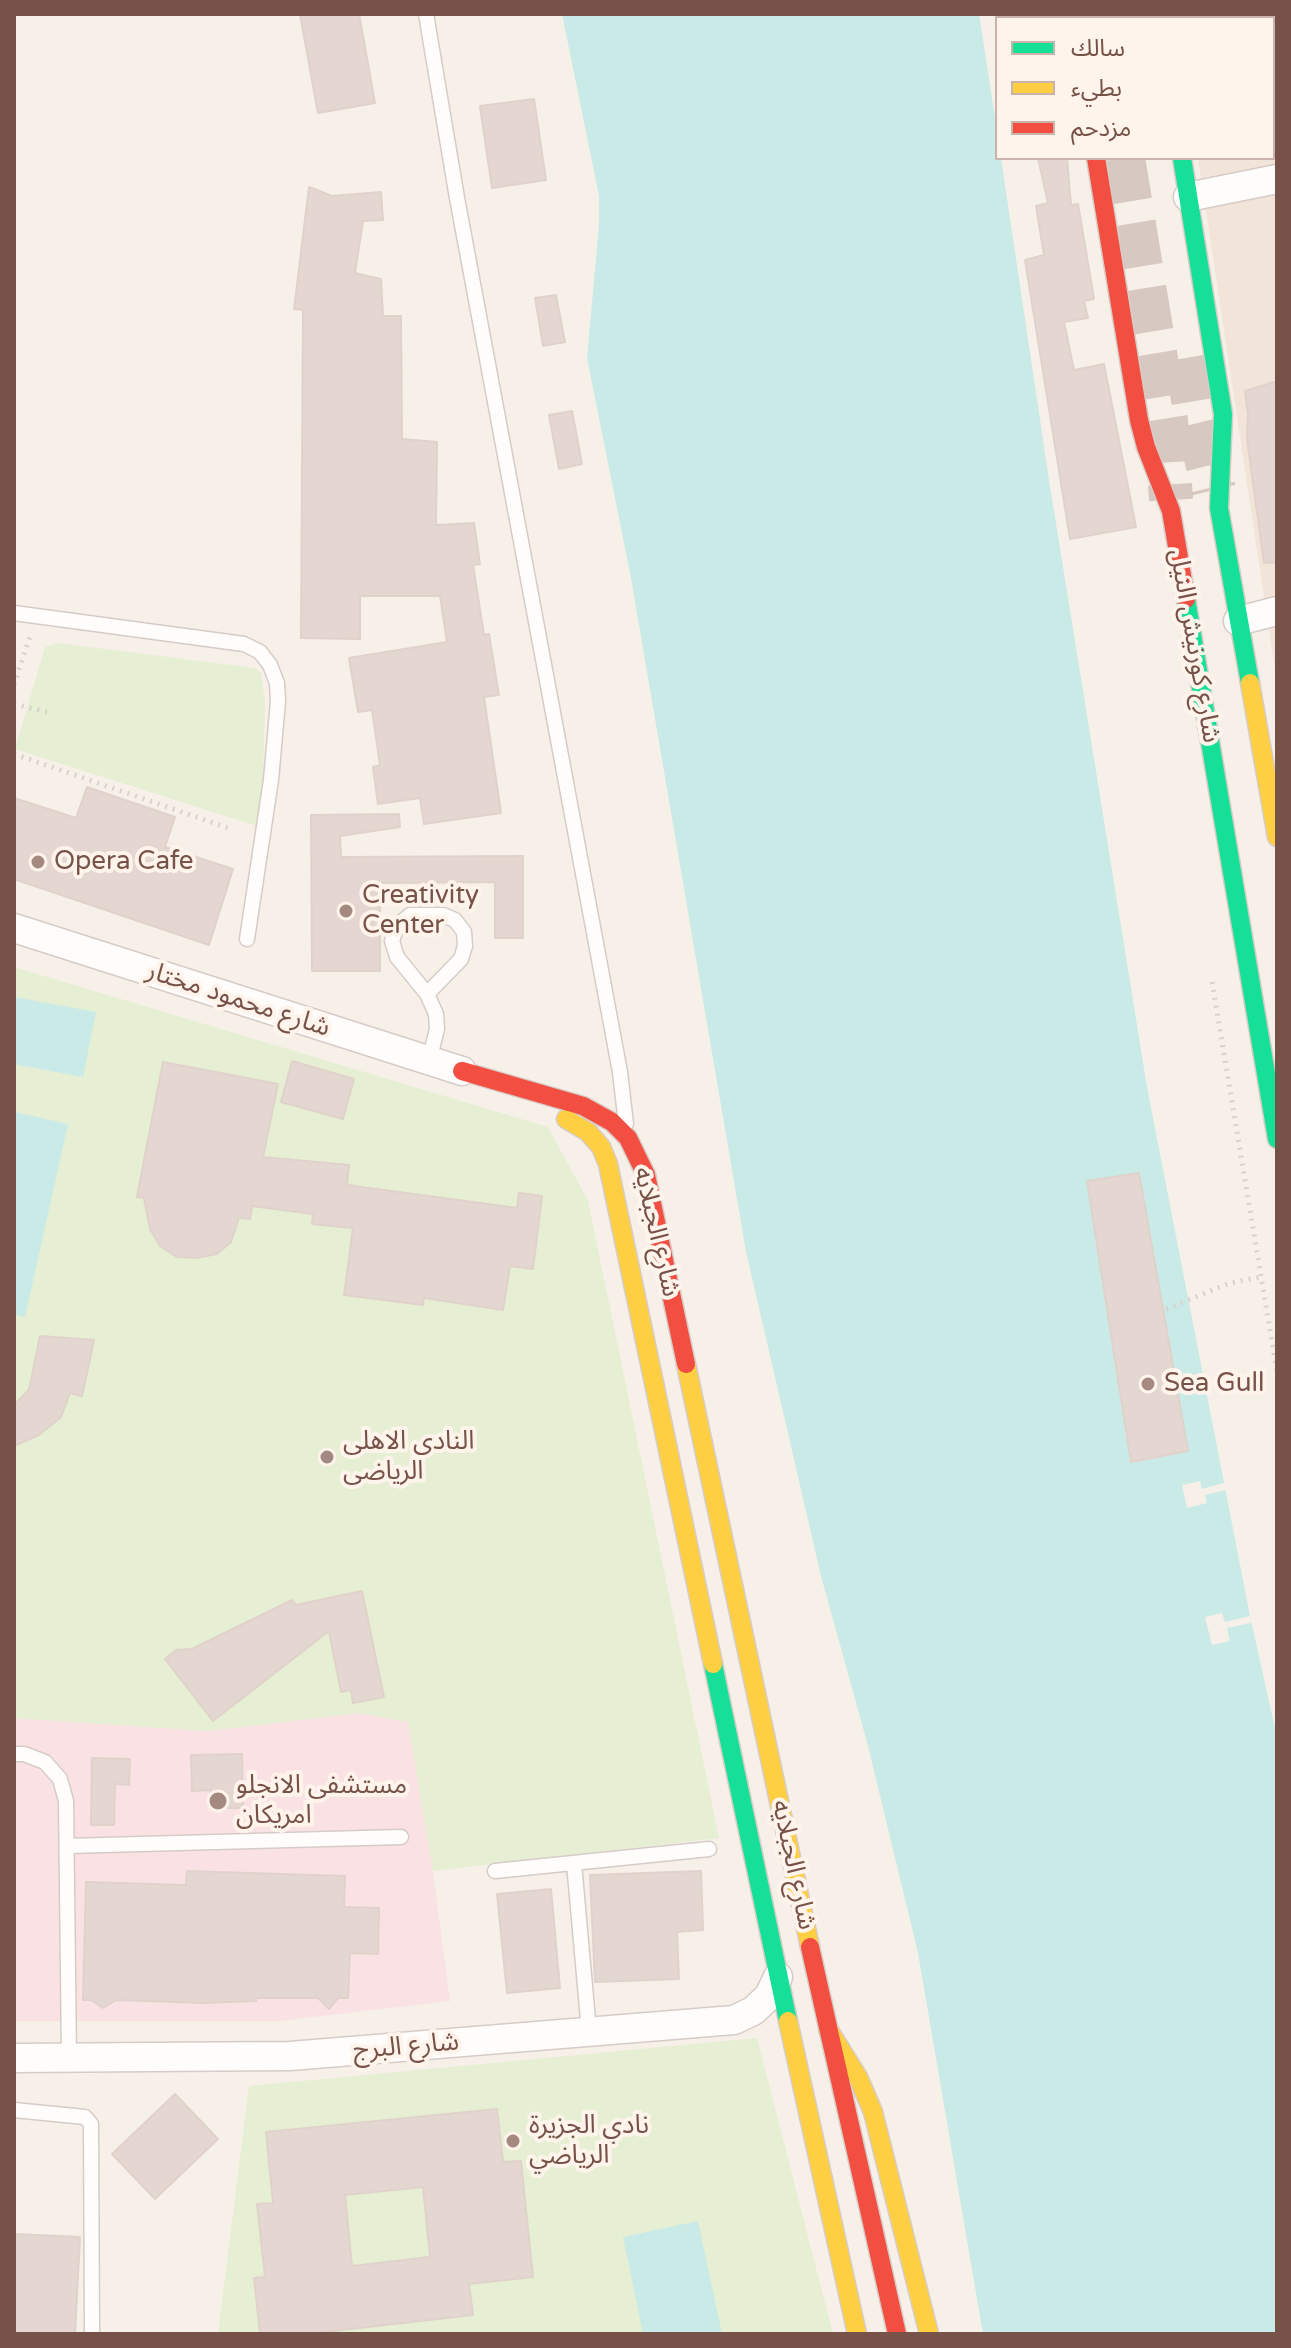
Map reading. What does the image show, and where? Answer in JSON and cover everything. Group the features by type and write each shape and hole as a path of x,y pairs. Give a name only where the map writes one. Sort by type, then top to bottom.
{"main road":[{"name":"شارع كورنيش النيل","path":"1096,160 1139,420 1171,511 1277,1139"},
{"name":"شارع كورنيش النيل","path":"1182,160 1223,414 1219,508 1256,722 1274,802 1277,837"},
{"name":"شارع الجبلايه","path":"462,1071 583,1106 612,1122 628,1138 646,1175 828,2029 897,2334"},
{"name":"شارع الجبلايه","path":"462,1071 588,1132 601,1147 608,1164 778,1977 857,2334"},
{"path":"828,2029 858,2077 873,2112 929,2334"}],"street":[{"path":"1188,197 1277,179"},
{"path":"1238,621 1277,611"},
{"name":"شارع محمود مختار","path":"14,928 462,1071"},
{"name":"شارع البرج","path":"14,2058 290,2056 734,2020 753,2011 769,1996 778,1977"}],"lane":[{"path":"426,14 460,214 620,1072 628,1138"},
{"path":"14,613 244,644 260,652 270,665 277,683 278,701 273,764 247,939"},
{"path":"1256,722 1277,719"},
{"path":"427,994 461,959 465,946 464,932 455,920 443,915 410,915 397,926 392,941 397,957 427,994 436,1014 437,1029 429,1061"},
{"path":"14,1754 24,1754 45,1762 60,1779 66,1801 69,2058"},
{"path":"67,1846 401,1837"},
{"path":"495,1871 709,1849"},
{"path":"574,1863 589,2031"},
{"path":"14,2110 85,2117 91,2124 92,2334"}],"path":[{"path":"14,685 37,616"},
{"path":"14,704 51,713"},
{"path":"14,754 228,828"},
{"path":"1166,1309 1230,1283 1261,1277"}],"shaded area":[{"path":"1277,14 1277,683 1198,160 1275,160 1275,16 1176,16"},
{"name":"مستشفى الانجلو امريكان","path":"360,1713 409,1722 450,2001 280,2021 14,2021 14,1718 207,1731"}],"green space":[{"path":"57,643 255,668 261,673 265,702 262,818 257,826 15,749 45,647"},
{"name":"النادى الاهلى الرياضى","path":"14,967 548,1127 588,1201 719,1838 433,1871 408,1722 360,1713 207,1731 14,1718"},
{"name":"نادي الجزيرة الرياضي","path":"757,2038 833,2334 218,2334 249,2086"}],"water":[{"path":"562,14 979,14 995,117 995,160 1001,160 1049,480 1147,1087 1250,1616 1277,1737 1277,2334 983,2334 918,1953 868,1746 821,1576 746,1252 631,578 587,358 599,196"},
{"path":"14,997 96,1012 83,1077 14,1064"},
{"path":"14,1112 68,1124 25,1317 14,1314"},
{"path":"698,2221 722,2334 643,2334 623,2237"}],"pier":[{"path":"1200,1481 1202,1489 1224,1483 1226,1490 1205,1495 1207,1503 1187,1508 1182,1485"},
{"path":"1222,1613 1225,1622 1250,1616 1251,1623 1227,1628 1230,1641 1212,1645 1205,1617"}],"building":[{"path":"300,14 359,14 375,103 318,113"},
{"path":"534,99 546,180 492,188 480,106"},
{"path":"1038,160 1067,160 1071,205 1078,204 1094,299 1084,301 1088,318 1064,322 1074,370 1104,364 1136,527 1070,539 1025,260 1044,255 1036,206 1048,203"},
{"path":"309,187 332,196 381,192 383,220 363,221 355,273 381,279 383,316 401,316 402,439 437,442 436,525 474,523 480,564 473,565 484,635 489,634 499,695 484,697 501,813 424,824 420,798 378,804 373,767 380,765 372,710 358,712 349,658 447,642 440,596 360,596 360,639 301,638 303,310 294,309"},
{"path":"556,295 565,342 543,346 535,298"},
{"path":"1277,381 1277,562 1264,563 1247,439 1245,391"},
{"path":"572,411 582,464 559,469 549,415"},
{"path":"87,787 175,817 165,847 233,869 209,945 14,879 14,798 76,818"},
{"name":"Creativity Center","path":"399,814 400,827 340,836 341,857 523,856 523,938 495,938 495,882 380,883 380,971 312,971 311,815"},
{"path":"292,1061 354,1079 343,1119 281,1102"},
{"path":"163,1062 278,1084 263,1157 349,1165 347,1185 517,1208 519,1193 542,1196 533,1269 510,1266 503,1310 424,1298 423,1305 344,1295 353,1228 312,1224 313,1214 252,1206 250,1219 239,1218 231,1242 217,1254 196,1258 177,1257 160,1246 150,1229 144,1198 137,1197"},
{"name":"Sea Gull","path":"1139,1173 1188,1451 1131,1462 1087,1181"},
{"path":"40,1336 94,1340 82,1396 70,1393 61,1417 39,1435 14,1446 14,1405 29,1390"},
{"path":"362,1591 384,1697 353,1703 351,1690 341,1692 329,1631 213,1721 165,1659 176,1650 192,1649 292,1600 296,1605"},
{"path":"242,1754 243,1808 211,1808 210,1790 192,1791 191,1755"},
{"path":"92,1758 130,1759 129,1785 115,1784 114,1825 91,1825"},
{"path":"187,1871 345,1876 344,1907 379,1908 378,1954 350,1953 348,1998 338,1998 329,2009 318,1998 256,1998 256,2001 203,2003 116,2000 103,2008 91,2000 83,2000 86,1882 186,1885"},
{"path":"701,1871 703,1930 677,1932 679,1979 595,1982 590,1875"},
{"path":"551,1889 560,1988 507,1993 497,1894"},
{"path":"175,2094 218,2139 155,2199 112,2154"},
{"path":"497,2109 503,2162 521,2161 533,2277 469,2284 473,2315 306,2334 260,2334 254,2278 265,2277 257,2204 273,2203 266,2132","holes":["423,2187 430,2257 352,2266 345,2195"]},
{"path":"14,2234 80,2237 75,2334 14,2334"}],"tunnel":[{"path":"1123,160 1166,420 1171,500"},
{"path":"1186,358 1196,417 1214,490"}],"traffic: fast":[{"path":"1182,160 1223,414 1219,508 1250,683"},
{"path":"1186,599 1277,1139"},
{"path":"713,1664 788,2021"}],"traffic: slow":[{"path":"1250,683 1277,837"},
{"path":"566,1119 588,1132 601,1147 608,1164 713,1664"},
{"path":"686,1364 810,1947"},
{"path":"788,2021 857,2334"},
{"path":"828,2029 858,2077 873,2112 929,2334"}],"traffic: jam":[{"path":"1096,160 1139,420 1171,511 1186,599"},
{"path":"462,1071 583,1106 612,1122 628,1138 646,1175 686,1364"},
{"path":"810,1947 897,2334"}],"place":[{"name":"Opera Cafe","path":"38,862"},
{"name":"Creativity Center","path":"346,911"},
{"name":"Sea Gull","path":"1148,1384"},
{"name":"النادى الاهلى الرياضى","path":"327,1457"},
{"name":"مستشفى الانجلو امريكان","path":"218,1801"},
{"name":"نادي الجزيرة الرياضي","path":"513,2141"}]}
